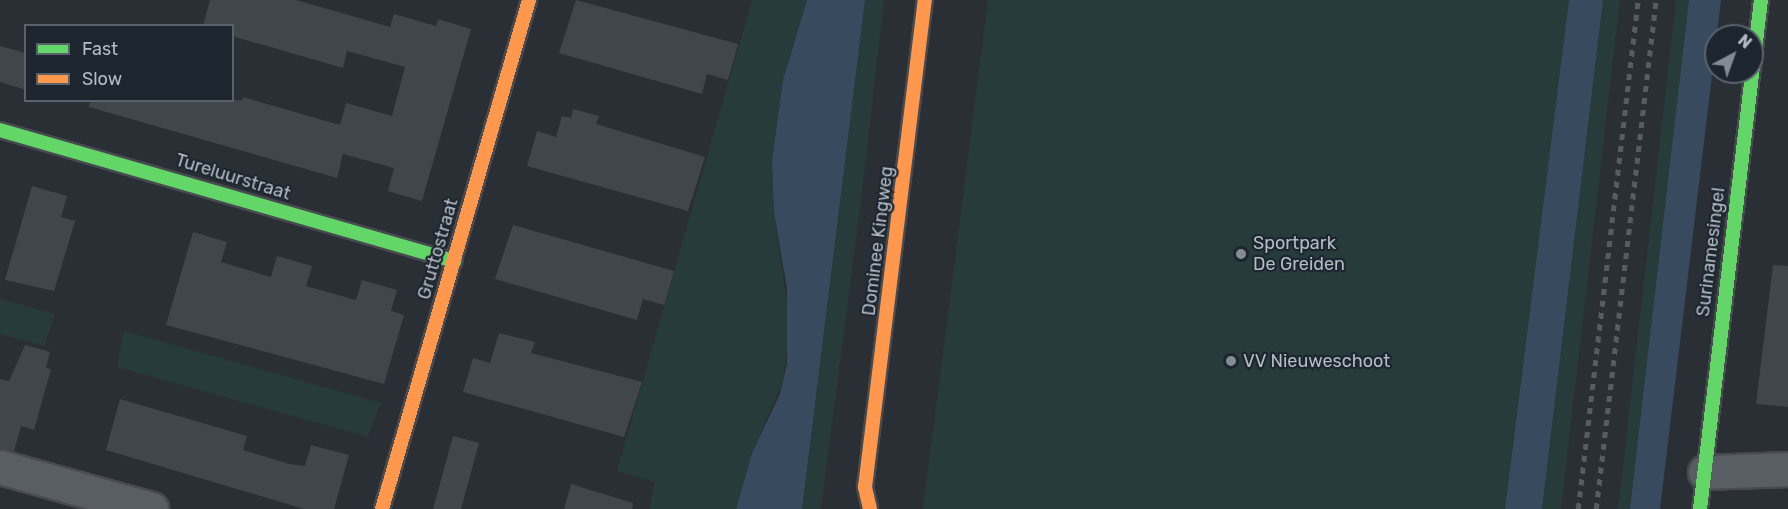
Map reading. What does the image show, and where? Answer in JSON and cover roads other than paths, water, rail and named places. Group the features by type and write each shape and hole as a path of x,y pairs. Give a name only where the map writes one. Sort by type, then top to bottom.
{"street":[{"name":"Gruttostraat","path":"382,509 529,0"},
{"name":"Dominee Kingweg","path":"870,509 865,487 925,0"},
{"name":"Surinamesingel","path":"1700,509 1707,430 1761,0"},
{"name":"Tureluurstraat","path":"0,130 454,261"},
{"path":"0,467 152,509"},
{"path":"1705,472 1788,469"},
{"name":"Dominee Kingweg","path":"853,509 865,487"}],"water":[{"path":"807,0 865,0 802,509 736,509 752,453 780,394 787,364 787,288 774,212 772,161 783,80"},
{"path":"1569,0 1603,0 1542,509 1505,509"},
{"path":"1689,0 1721,0 1718,24 1704,24 1704,84 1711,84 1660,509 1630,509"}],"railway":[{"path":"1578,509 1638,0"},
{"path":"1596,509 1656,0"}],"place":[{"name":"Sportpark De Greiden","path":"1241,254"},
{"name":"VV Nieuweschoot","path":"1231,361"}]}
